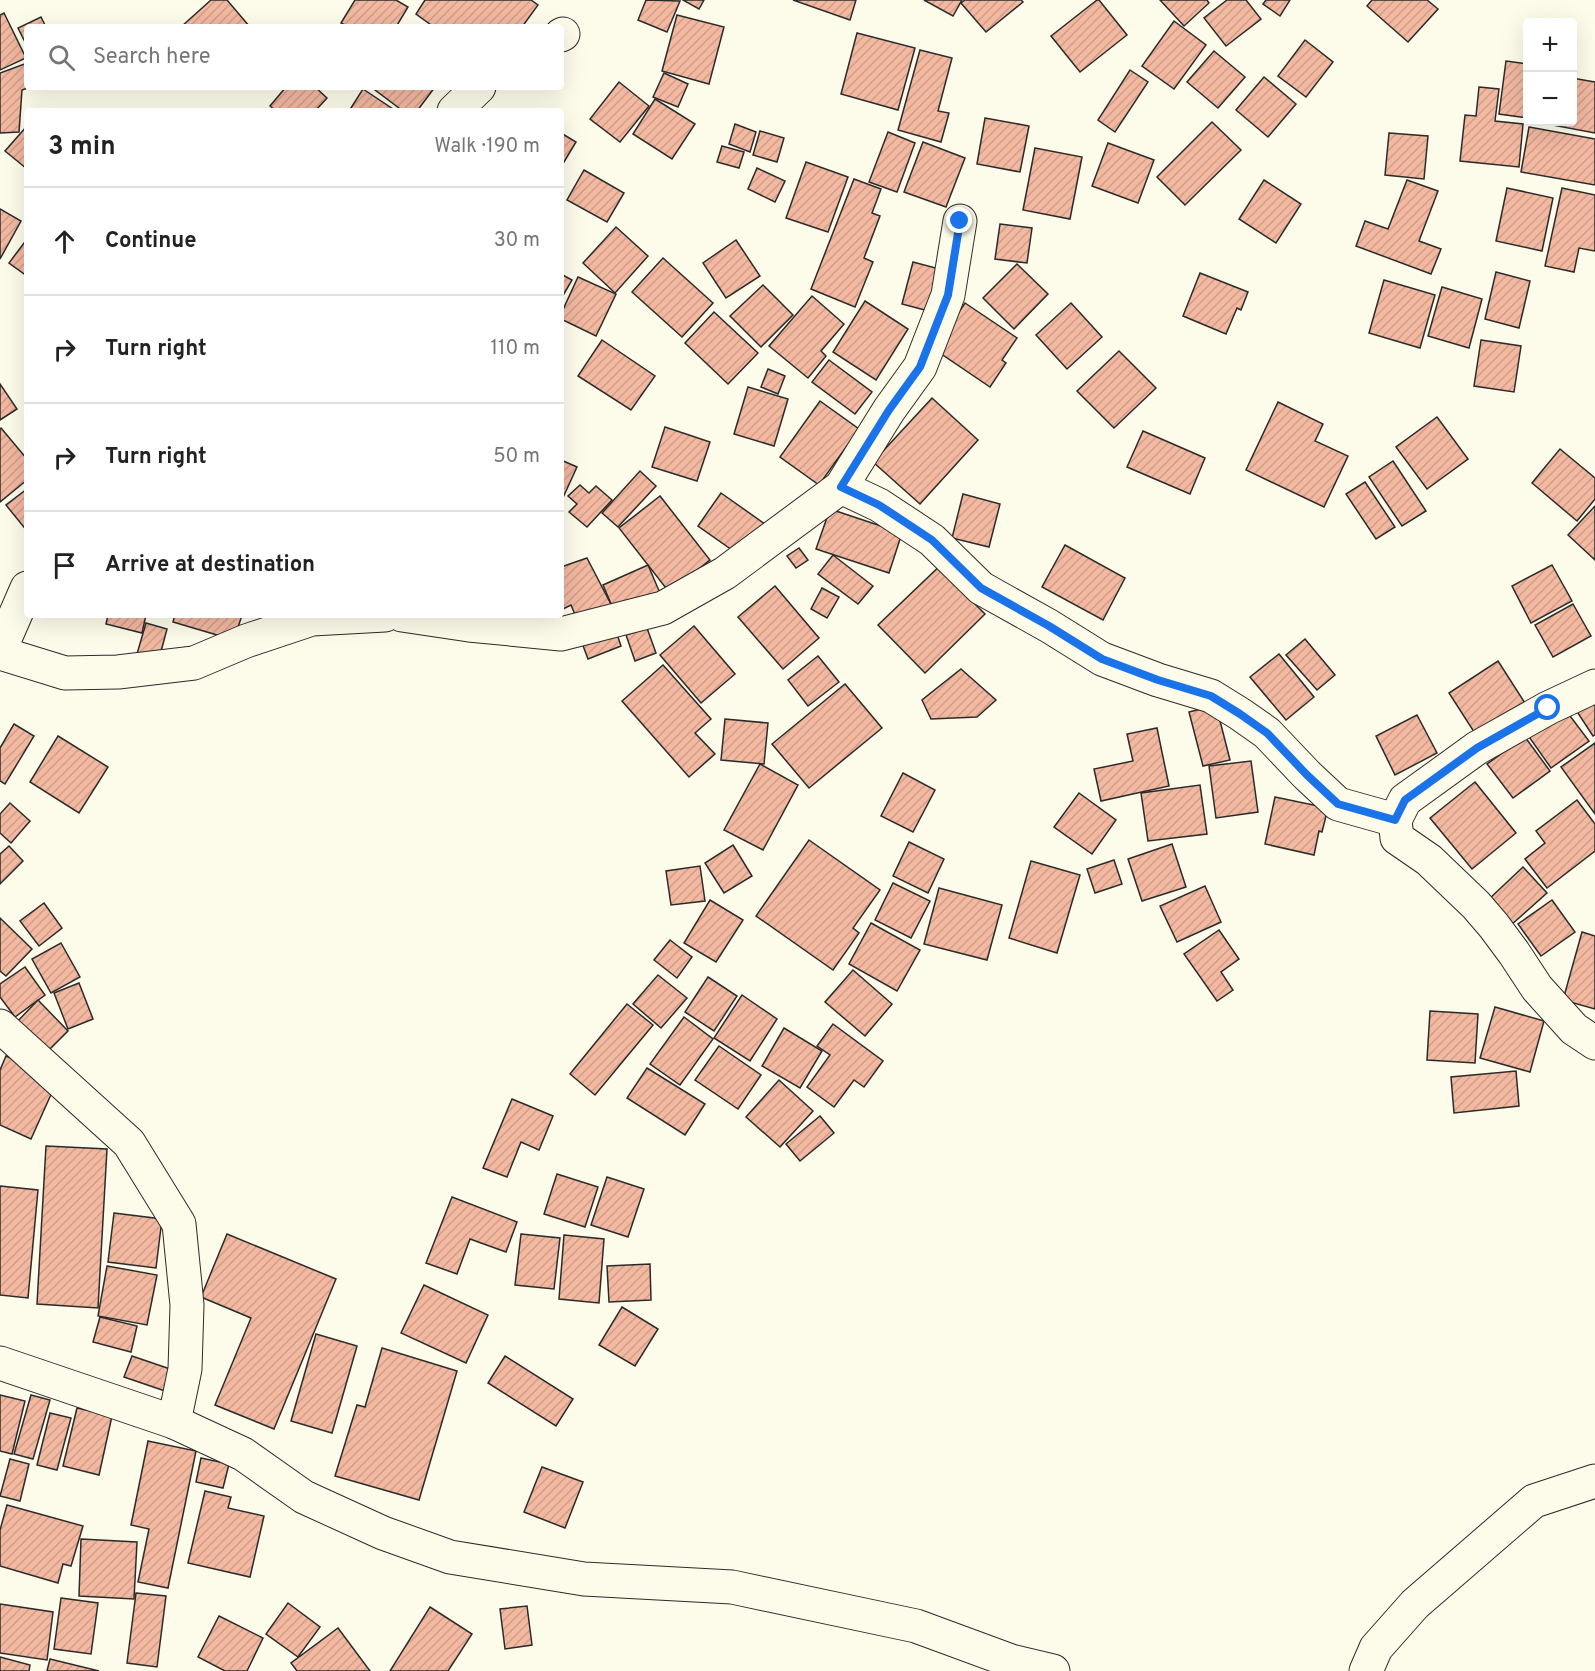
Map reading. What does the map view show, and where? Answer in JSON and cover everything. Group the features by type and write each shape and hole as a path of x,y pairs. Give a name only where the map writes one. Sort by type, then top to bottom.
{"street":[{"path":"457,108 476,90"},
{"path":"422,618 561,634 663,608 724,573 841,487 889,410 920,367 948,295 960,221"},
{"path":"841,487 879,505 932,540 981,588 1102,659 1158,680 1211,696 1240,714 1267,733 1338,804 1395,820"},
{"path":"24,595 0,652 65,673 118,672 194,663 246,641 312,619 330,618"},
{"path":"1595,686 1548,708 1477,748 1405,800 1395,820 1397,838 1429,860 1476,904 1508,944 1537,988 1574,1029 1595,1042"},
{"path":"0,1026 129,1143 179,1224 187,1305 185,1369 174,1422"},
{"path":"0,1364 174,1422 243,1454 304,1497 383,1533 450,1557 584,1580 732,1587 916,1626 1009,1666 1053,1671"},
{"path":"1366,1671 1376,1648 1415,1604 1534,1501 1595,1481"}],"building":[{"path":"211,0 227,0 247,24 184,24"},
{"path":"355,0 396,0 408,7 398,24 341,23"},
{"path":"425,0 531,0 538,5 524,24 430,24 416,14"},
{"path":"646,0 680,1 667,32 638,20"},
{"path":"683,0 704,0 699,9"},
{"path":"793,0 856,0 850,20"},
{"path":"924,0 962,0 953,16"},
{"path":"965,0 1021,0 1023,2 986,32 961,3"},
{"path":"1097,0 1127,35 1080,72 1051,36"},
{"path":"1160,0 1207,0 1209,3 1184,26"},
{"path":"1227,0 1246,0 1261,19 1226,46 1204,18"},
{"path":"1266,0 1290,0 1280,16 1263,4"},
{"path":"1372,0 1427,0 1438,9 1408,42 1367,6"},
{"path":"4,13 24,54 24,59 0,70 0,15"},
{"path":"677,15 724,27 709,84 662,71"},
{"path":"41,17 44,24 26,24"},
{"path":"1174,21 1206,45 1174,89 1142,66"},
{"path":"24,25 24,40 18,28"},
{"path":"857,33 915,48 898,110 841,94"},
{"path":"1305,40 1333,62 1306,97 1278,76"},
{"path":"920,50 952,58 938,111 949,113 941,142 898,130"},
{"path":"1214,51 1245,77 1218,108 1187,82"},
{"path":"1506,61 1523,63 1523,117 1499,114"},
{"path":"24,64 24,89 22,90 19,132 0,133 0,73"},
{"path":"1130,70 1148,82 1115,132 1098,120"},
{"path":"664,73 688,84 678,107 653,97"},
{"path":"1264,77 1296,104 1268,137 1236,110"},
{"path":"1577,79 1595,82 1595,133 1558,126 1577,126"},
{"path":"619,82 649,106 620,142 590,119"},
{"path":"1479,87 1499,89 1495,121 1523,124 1519,167 1460,161 1465,115 1476,116"},
{"path":"283,90 318,90 327,98 318,108 272,108 270,106"},
{"path":"364,90 392,108 351,108"},
{"path":"375,90 433,90 419,108 399,108"},
{"path":"655,99 695,124 672,159 633,134"},
{"path":"985,118 1029,126 1020,172 977,164"},
{"path":"1212,122 1241,150 1185,205 1157,177"},
{"path":"735,124 756,132 750,152 729,144"},
{"path":"1529,127 1595,139 1595,185 1521,172"},
{"path":"24,129 24,167 5,151"},
{"path":"760,131 784,138 777,162 753,155"},
{"path":"888,132 915,143 897,192 869,182"},
{"path":"1389,133 1428,136 1424,179 1385,175"},
{"path":"564,135 576,142 564,162"},
{"path":"923,142 965,158 946,207 904,192"},
{"path":"1108,143 1154,160 1138,203 1092,186"},
{"path":"722,146 744,152 739,168 717,162"},
{"path":"1035,148 1082,157 1070,219 1023,210"},
{"path":"806,162 848,177 828,232 786,218"},
{"path":"757,168 785,181 775,202 748,189"},
{"path":"584,170 624,193 607,222 567,200"},
{"path":"854,179 881,189 872,213 880,216 864,258 873,262 855,307 811,289"},
{"path":"1264,180 1301,204 1276,243 1239,219"},
{"path":"1407,180 1438,191 1419,241 1441,249 1431,274 1356,246 1365,221 1388,229"},
{"path":"1507,188 1553,198 1542,251 1496,241"},
{"path":"1562,188 1595,195 1595,251 1579,248 1574,272 1545,266"},
{"path":"0,209 21,221 0,259"},
{"path":"1000,224 1032,228 1027,263 995,259"},
{"path":"616,227 648,256 615,293 583,263"},
{"path":"736,240 760,276 726,298 703,263"},
{"path":"24,243 24,274 9,263"},
{"path":"663,258 713,303 682,337 632,292"},
{"path":"913,262 947,271 936,313 902,304"},
{"path":"1017,264 1048,294 1014,329 983,298"},
{"path":"1496,272 1530,281 1519,328 1485,319"},
{"path":"1200,273 1248,292 1241,310 1237,308 1226,334 1183,316"},
{"path":"564,276 572,280 564,294"},
{"path":"578,277 616,294 596,336 564,320 564,307"},
{"path":"1384,280 1435,295 1420,348 1369,333"},
{"path":"763,285 793,315 761,347 730,316"},
{"path":"1442,287 1482,299 1469,348 1428,336"},
{"path":"812,296 844,324 821,351 826,356 808,378 769,346"},
{"path":"865,301 908,329 876,380 833,352"},
{"path":"965,303 1017,338 1002,360 1006,363 990,387 934,349"},
{"path":"1071,303 1102,337 1067,369 1036,335"},
{"path":"714,312 758,353 728,384 685,343"},
{"path":"602,340 655,376 631,410 578,376"},
{"path":"1481,340 1521,346 1514,392 1474,386"},
{"path":"1119,351 1156,388 1114,428 1077,391"},
{"path":"829,360 872,392 855,414 812,382"},
{"path":"768,369 785,376 778,394 761,387"},
{"path":"0,384 17,409 0,420"},
{"path":"748,387 788,399 774,446 734,434"},
{"path":"932,398 978,440 920,504 873,462"},
{"path":"820,401 859,429 819,485 780,457"},
{"path":"1278,402 1323,424 1315,441 1348,456 1324,507 1246,470"},
{"path":"1437,417 1468,459 1427,489 1396,447"},
{"path":"665,427 710,442 697,481 652,467"},
{"path":"0,429 24,455 24,482 0,502"},
{"path":"1143,431 1205,458 1190,494 1127,467"},
{"path":"1560,449 1595,478 1595,499 1577,521 1532,483"},
{"path":"564,461 577,467 564,495"},
{"path":"1393,461 1426,511 1402,526 1369,477"},
{"path":"640,471 656,486 618,527 602,513"},
{"path":"1365,482 1395,527 1376,539 1346,494"},
{"path":"580,485 589,493 596,486 612,500 587,527 569,512 577,504 568,496"},
{"path":"24,491 24,527 6,505"},
{"path":"721,493 765,524 742,557 698,526"},
{"path":"963,494 1000,504 989,547 952,538"},
{"path":"660,496 710,560 669,592 619,528"},
{"path":"1595,506 1595,560 1568,535"},
{"path":"830,509 902,533 889,573 816,549"},
{"path":"1065,545 1125,578 1103,620 1042,587"},
{"path":"799,548 808,560 796,568 787,556"},
{"path":"833,555 873,586 858,604 818,574"},
{"path":"587,558 615,612 578,622 571,605 564,608 564,566"},
{"path":"944,562 966,595 985,614 925,673 878,625"},
{"path":"648,565 660,593 615,613 603,585"},
{"path":"1552,565 1572,601 1531,623 1512,586"},
{"path":"775,586 819,638 783,669 738,617"},
{"path":"822,588 839,597 827,618 811,609"},
{"path":"1573,604 1591,636 1553,657 1535,625"},
{"path":"107,618 145,618 142,633 106,624"},
{"path":"174,618 241,618 234,640 173,622"},
{"path":"146,623 167,629 159,659 137,654"},
{"path":"694,626 735,674 701,703 660,655"},
{"path":"647,628 656,653 635,661 626,635"},
{"path":"616,631 621,646 588,659 582,643"},
{"path":"1305,639 1335,675 1317,690 1286,655"},
{"path":"1279,654 1314,697 1286,720 1250,677"},
{"path":"818,656 839,682 808,706 788,680"},
{"path":"1498,661 1525,703 1476,735 1449,693"},
{"path":"663,665 711,719 695,733 715,754 689,777 622,701"},
{"path":"961,669 996,700 977,717 931,719 922,700"},
{"path":"845,684 882,728 809,788 772,744"},
{"path":"1595,694 1595,735 1593,736 1574,707"},
{"path":"1216,705 1230,760 1203,766 1189,712"},
{"path":"1564,708 1589,741 1551,768 1527,734"},
{"path":"1417,715 1437,753 1395,775 1376,736"},
{"path":"725,719 768,723 764,764 721,760"},
{"path":"14,724 34,736 5,784 0,781 0,748"},
{"path":"1157,728 1169,786 1101,801 1094,769 1133,761 1127,734"},
{"path":"58,736 108,767 79,813 30,782"},
{"path":"1525,737 1550,771 1513,798 1487,764"},
{"path":"1595,743 1595,814 1561,767"},
{"path":"1251,761 1258,812 1216,818 1209,766"},
{"path":"760,764 798,785 763,850 724,830"},
{"path":"903,773 935,790 913,832 881,816"},
{"path":"1475,782 1516,833 1472,869 1430,818"},
{"path":"1200,785 1207,834 1148,841 1141,793"},
{"path":"1079,793 1116,820 1092,854 1054,827"},
{"path":"1275,797 1328,808 1322,832 1319,831 1314,855 1265,844"},
{"path":"1577,800 1595,824 1595,851 1547,888 1525,859 1545,843 1536,831"},
{"path":"10,803 30,821 11,843 0,833 0,814"},
{"path":"809,840 880,890 853,928 859,933 833,970 756,916"},
{"path":"909,842 944,859 928,893 893,876"},
{"path":"1172,844 1186,887 1142,901 1128,859"},
{"path":"733,845 752,876 724,893 705,863"},
{"path":"9,846 23,861 0,884 0,854"},
{"path":"1114,860 1122,884 1095,893 1087,869"},
{"path":"1031,861 1080,875 1057,953 1009,938"},
{"path":"700,866 705,901 671,905 666,871"},
{"path":"1523,867 1547,893 1511,925 1488,900"},
{"path":"893,883 930,901 911,938 875,920"},
{"path":"1205,886 1221,922 1177,942 1160,906"},
{"path":"939,888 1002,905 987,960 924,944"},
{"path":"710,900 743,920 716,962 684,943"},
{"path":"1552,900 1575,932 1541,956 1518,924"},
{"path":"44,903 62,928 39,946 20,921"},
{"path":"0,918 32,949 6,976 0,971"},
{"path":"871,923 920,950 897,991 849,964"},
{"path":"1219,930 1239,959 1221,972 1233,990 1217,1001 1184,954"},
{"path":"1582,932 1595,936 1595,1009 1563,1000"},
{"path":"670,940 692,957 677,978 654,960"},
{"path":"61,943 80,977 51,993 32,959"},
{"path":"25,967 45,995 15,1017 0,997 0,984"},
{"path":"853,970 892,1004 865,1036 825,1002"},
{"path":"658,975 687,998 661,1028 633,1004"},
{"path":"708,977 737,996 714,1031 685,1012"},
{"path":"79,983 93,1019 68,1029 54,993"},
{"path":"742,995 777,1019 750,1061 714,1038"},
{"path":"38,1000 68,1031 45,1054 15,1024"},
{"path":"627,1004 653,1025 595,1095 570,1074"},
{"path":"1495,1007 1544,1021 1530,1072 1480,1058"},
{"path":"1430,1011 1478,1014 1475,1063 1427,1060"},
{"path":"684,1017 713,1039 680,1085 650,1064"},
{"path":"833,1024 883,1061 864,1087 854,1080 834,1107 807,1087 830,1055 817,1046"},
{"path":"784,1028 822,1051 800,1088 762,1066"},
{"path":"719,1046 761,1075 738,1109 695,1080"},
{"path":"6,1056 58,1079 31,1139 0,1125 0,1070"},
{"path":"647,1068 705,1104 685,1135 627,1098"},
{"path":"1516,1071 1519,1106 1454,1113 1451,1077"},
{"path":"779,1080 813,1111 780,1147 746,1117"},
{"path":"512,1099 553,1116 539,1150 521,1142 507,1177 483,1168"},
{"path":"820,1116 834,1133 800,1161 786,1144"},
{"path":"46,1146 107,1149 98,1308 37,1304"},
{"path":"557,1174 598,1187 585,1227 544,1214"},
{"path":"607,1177 644,1189 628,1237 591,1225"},
{"path":"0,1186 38,1190 28,1298 0,1295"},
{"path":"452,1197 517,1222 506,1252 470,1239 457,1274 426,1263"},
{"path":"114,1213 162,1219 156,1268 108,1262"},
{"path":"227,1234 336,1279 274,1429 215,1405 251,1318 201,1297"},
{"path":"521,1234 560,1238 554,1289 515,1285"},
{"path":"564,1235 604,1239 599,1303 559,1299"},
{"path":"650,1264 651,1300 609,1302 607,1266"},
{"path":"107,1266 157,1275 147,1325 98,1316"},
{"path":"424,1285 488,1315 466,1363 401,1333"},
{"path":"622,1307 658,1329 635,1366 599,1345"},
{"path":"100,1317 137,1326 131,1352 93,1342"},
{"path":"316,1334 357,1346 332,1433 291,1421"},
{"path":"382,1348 457,1371 419,1500 335,1476 357,1405 365,1407"},
{"path":"132,1356 176,1371 168,1392 124,1377"},
{"path":"505,1356 573,1399 556,1426 488,1383"},
{"path":"0,1395 25,1401 12,1454 0,1451"},
{"path":"31,1395 50,1400 33,1459 14,1454"},
{"path":"77,1408 112,1416 99,1475 63,1466"},
{"path":"50,1413 71,1418 57,1470 37,1465"},
{"path":"148,1441 196,1451 168,1588 138,1582 149,1529 131,1525"},
{"path":"201,1458 229,1464 223,1488 196,1482"},
{"path":"10,1459 29,1464 20,1501 0,1496"},
{"path":"542,1467 583,1482 565,1528 524,1512"},
{"path":"205,1491 231,1497 228,1508 264,1516 250,1577 188,1563"},
{"path":"7,1505 83,1526 71,1566 63,1564 58,1583 0,1566 0,1530"},
{"path":"81,1539 137,1542 134,1599 79,1596"},
{"path":"136,1593 166,1596 157,1667 127,1663"},
{"path":"61,1598 98,1603 91,1654 54,1649"},
{"path":"288,1603 320,1627 298,1657 266,1634"},
{"path":"0,1604 53,1612 47,1660 0,1653"},
{"path":"527,1606 532,1645 505,1649 500,1609"},
{"path":"430,1607 472,1634 448,1671 390,1671"},
{"path":"219,1616 263,1638 247,1671 225,1671 198,1657"},
{"path":"338,1628 370,1671 297,1671 291,1663"},
{"path":"0,1657 30,1665 29,1671 0,1671"},
{"path":"50,1659 99,1671 47,1671"}],"route":[{"path":"960,221 948,295 920,367 889,410 841,487 879,505 932,540 981,588 1102,659 1158,680 1211,696 1240,714 1267,733 1338,804 1395,820 1405,800 1477,748 1548,708"}]}
